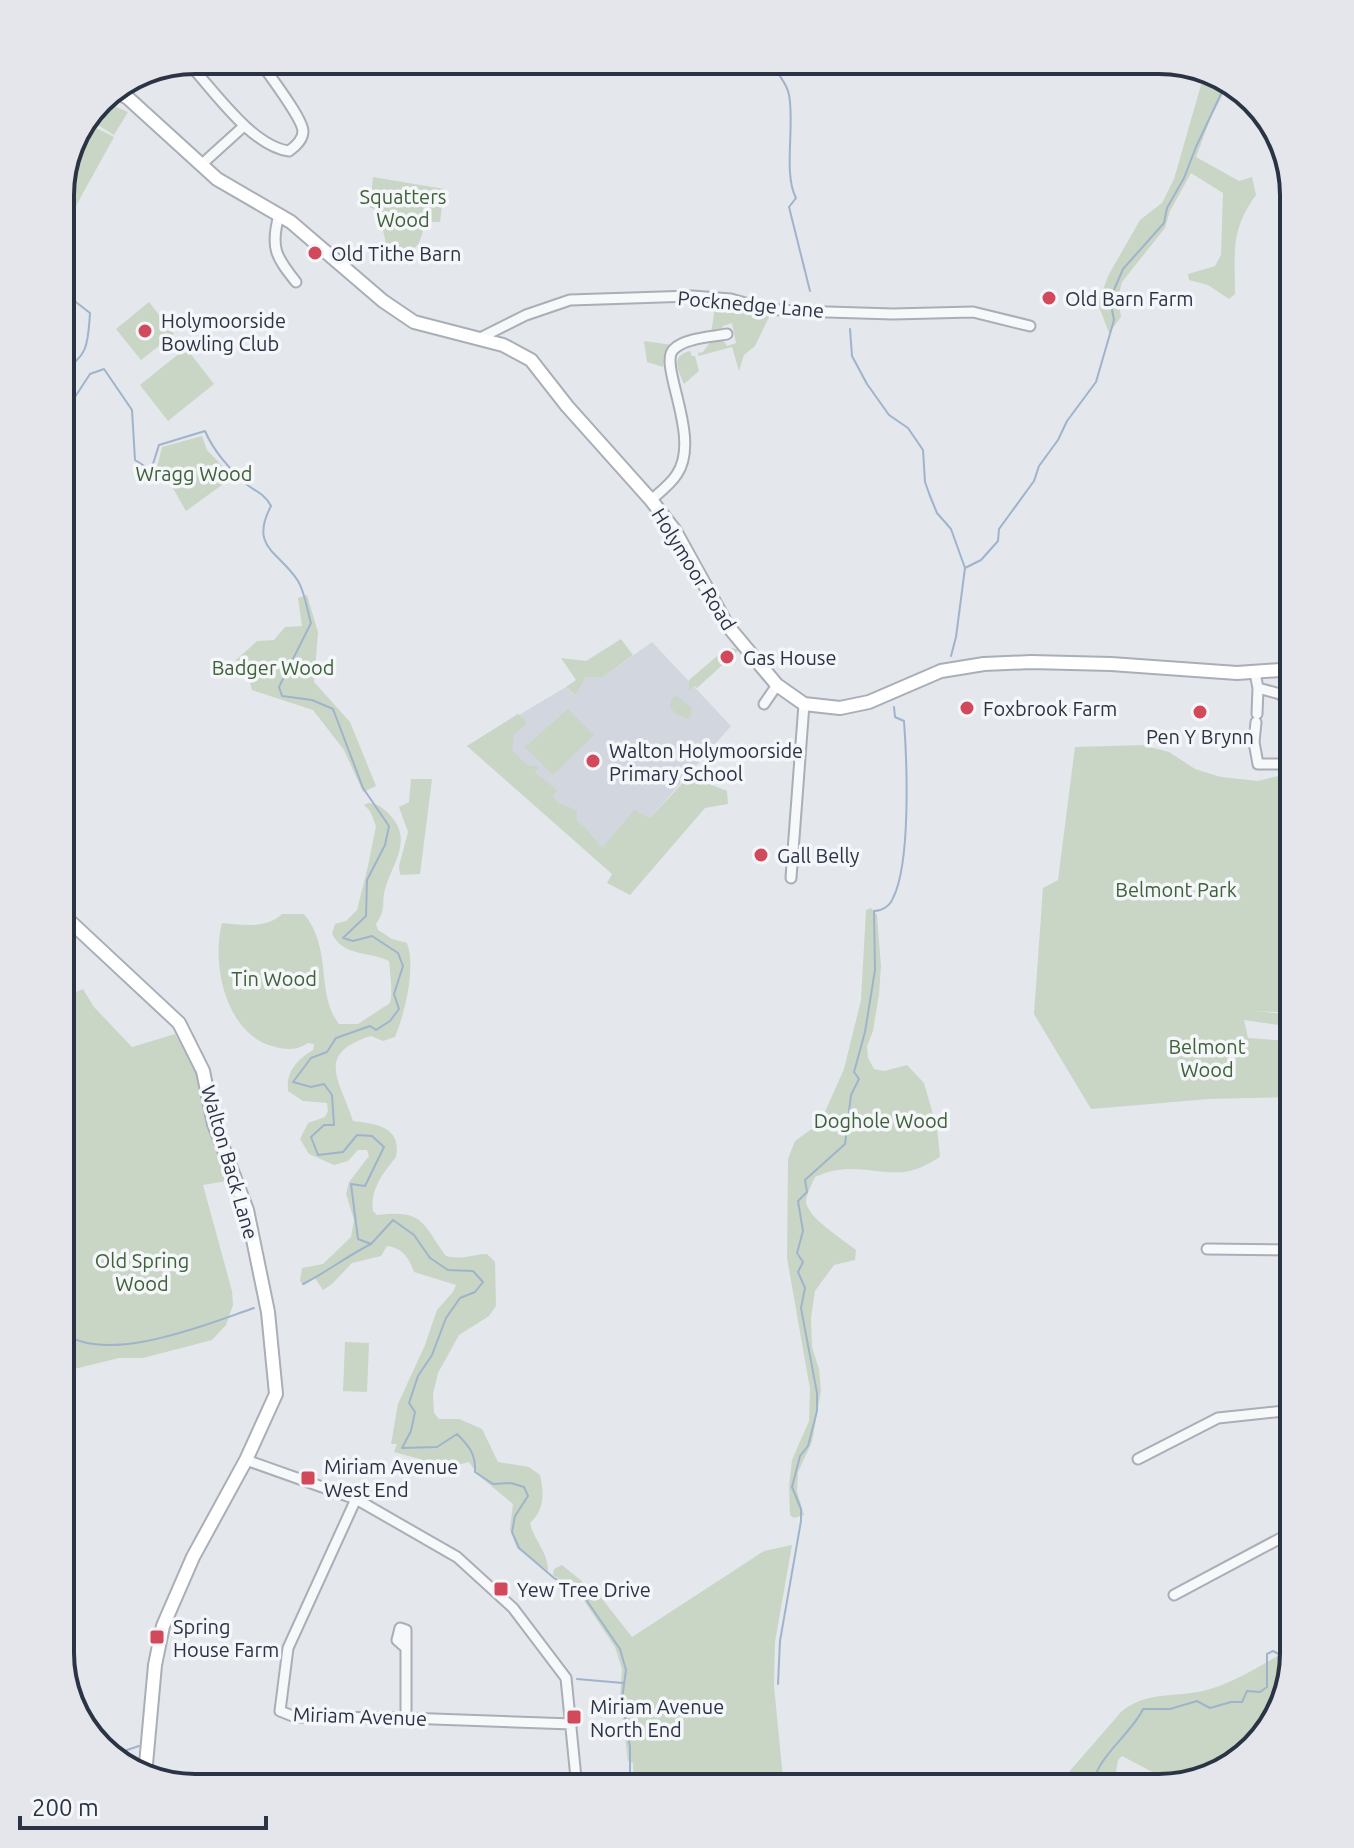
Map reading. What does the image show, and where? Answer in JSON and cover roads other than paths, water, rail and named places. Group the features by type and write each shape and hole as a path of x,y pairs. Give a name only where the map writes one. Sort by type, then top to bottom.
{"street":[{"path":"198,74 244,126 279,150 289,151 298,144 303,131 299,119 268,74"},
{"name":"Holymoor Road","path":"126,96 217,179 291,222 383,301 414,322 503,345 531,360 675,531 727,625 777,685 804,704"},
{"path":"202,164 244,126"},
{"path":"279,215 274,234 277,258 296,282"},
{"name":"Pocknedge Lane","path":"478,339 526,315 570,300 692,296 731,299 767,309 795,311 893,314 973,312 1030,326"},
{"path":"651,500 679,472 684,454 684,424 668,358 674,348 727,334"},
{"path":"791,878 804,704 840,708 869,702 941,671 984,664 1111,664 1255,673 1280,670"},
{"path":"1255,673 1258,688 1254,742 1258,764 1280,764"},
{"path":"764,704 777,685"},
{"path":"1258,688 1280,694"},
{"name":"Walton Back Lane","path":"74,925 179,1023 203,1071 214,1124 247,1210 268,1312 276,1398 193,1557 163,1626 155,1665 146,1764"},
{"path":"1207,1249 1280,1250"},
{"path":"1138,1459 1218,1418 1280,1411"},
{"path":"246,1460 356,1499 457,1557 513,1608 566,1678 576,1774"},
{"name":"Miriam Avenue","path":"356,1499 288,1648 280,1711 295,1717 572,1724"},
{"path":"1174,1595 1280,1538"},
{"path":"405,1647 406,1718"}],"waterway":[{"path":"779,74 789,95 791,120 790,176 796,198 789,207 810,291"},
{"path":"951,656 965,568 981,560 998,541 999,529 1034,481 1039,466 1067,421 1096,382 1114,320 1110,299 1123,269 1164,223 1167,208 1184,178 1222,92"},
{"path":"74,301 90,313 85,348 74,363"},
{"path":"850,329 852,356 867,384 889,415 908,428 923,450 925,482 937,513 951,529 965,568"},
{"path":"74,398 90,374 104,369 132,410 135,460 151,470 159,445 205,431 228,466 271,506 263,531 265,540 298,581 311,623 279,687 282,696 312,700 333,709 363,788 389,826 385,845 367,880 366,916 343,938 353,941 372,936 398,953 403,966 394,994 399,1009 390,1021 376,1030 370,1026 336,1038 327,1052 311,1058 293,1082 311,1087 324,1084 332,1095 334,1125 324,1125 311,1137 318,1155 343,1152 357,1135 372,1136 384,1147 365,1186 351,1184 358,1239 371,1244 393,1220 414,1235 430,1258 448,1270 473,1271 483,1282 475,1292 460,1298 446,1318 432,1355 418,1376 409,1403 415,1412 411,1431 402,1448 437,1447 457,1434 471,1451 475,1472 493,1484 511,1483 524,1487 528,1496 515,1516 512,1532 519,1548 554,1578 585,1598 620,1649 626,1670 622,1699 630,1747 630,1774"},
{"path":"778,1684 780,1641 801,1521 801,1509 792,1487 817,1411 817,1393 801,1308 805,1288 798,1272 803,1262 797,1253 803,1231 798,1201 807,1192 805,1180 845,1144 851,1095 859,1079 854,1072 865,1032 875,970 874,911 890,903 899,882 905,837 906,761 904,721 895,717 894,707"},
{"path":"303,1284 371,1244"},
{"path":"74,1339 101,1345 127,1344 183,1332 254,1308"},
{"path":"1097,1774 1105,1758 1143,1709 1170,1709 1197,1701 1210,1708 1242,1702 1247,1691 1260,1692 1267,1687 1267,1654 1273,1651 1280,1655"},
{"path":"577,1679 623,1683"},
{"path":"124,1751 139,1746"}],"place":[{"name":"Old Tithe Barn","path":"315,253"},
{"name":"Old Barn Farm","path":"1049,298"},
{"name":"Holymoorside Bowling Club","path":"145,331"},
{"name":"Gas House","path":"727,657"},
{"name":"Foxbrook Farm","path":"967,708"},
{"name":"Pen Y Brynn","path":"1200,712"},
{"name":"Walton Holymoorside Primary School","path":"593,761"},
{"name":"Gall Belly","path":"761,855"},
{"name":"Miriam Avenue West End","path":"308,1478"},
{"name":"Yew Tree Drive","path":"501,1589"},
{"name":"Spring House Farm","path":"157,1637"},
{"name":"Miriam Avenue North End","path":"574,1717"}],"park label":[{"name":"Squatters Wood","path":"403,208"},
{"name":"Wragg Wood","path":"194,473"},
{"name":"Badger Wood","path":"273,667"},
{"name":"Belmont Park","path":"1176,889"},
{"name":"Tin Wood","path":"274,978"},
{"name":"Belmont Wood","path":"1207,1058"},
{"name":"Doghole Wood","path":"881,1120"},
{"name":"Old Spring Wood","path":"142,1272"}]}
